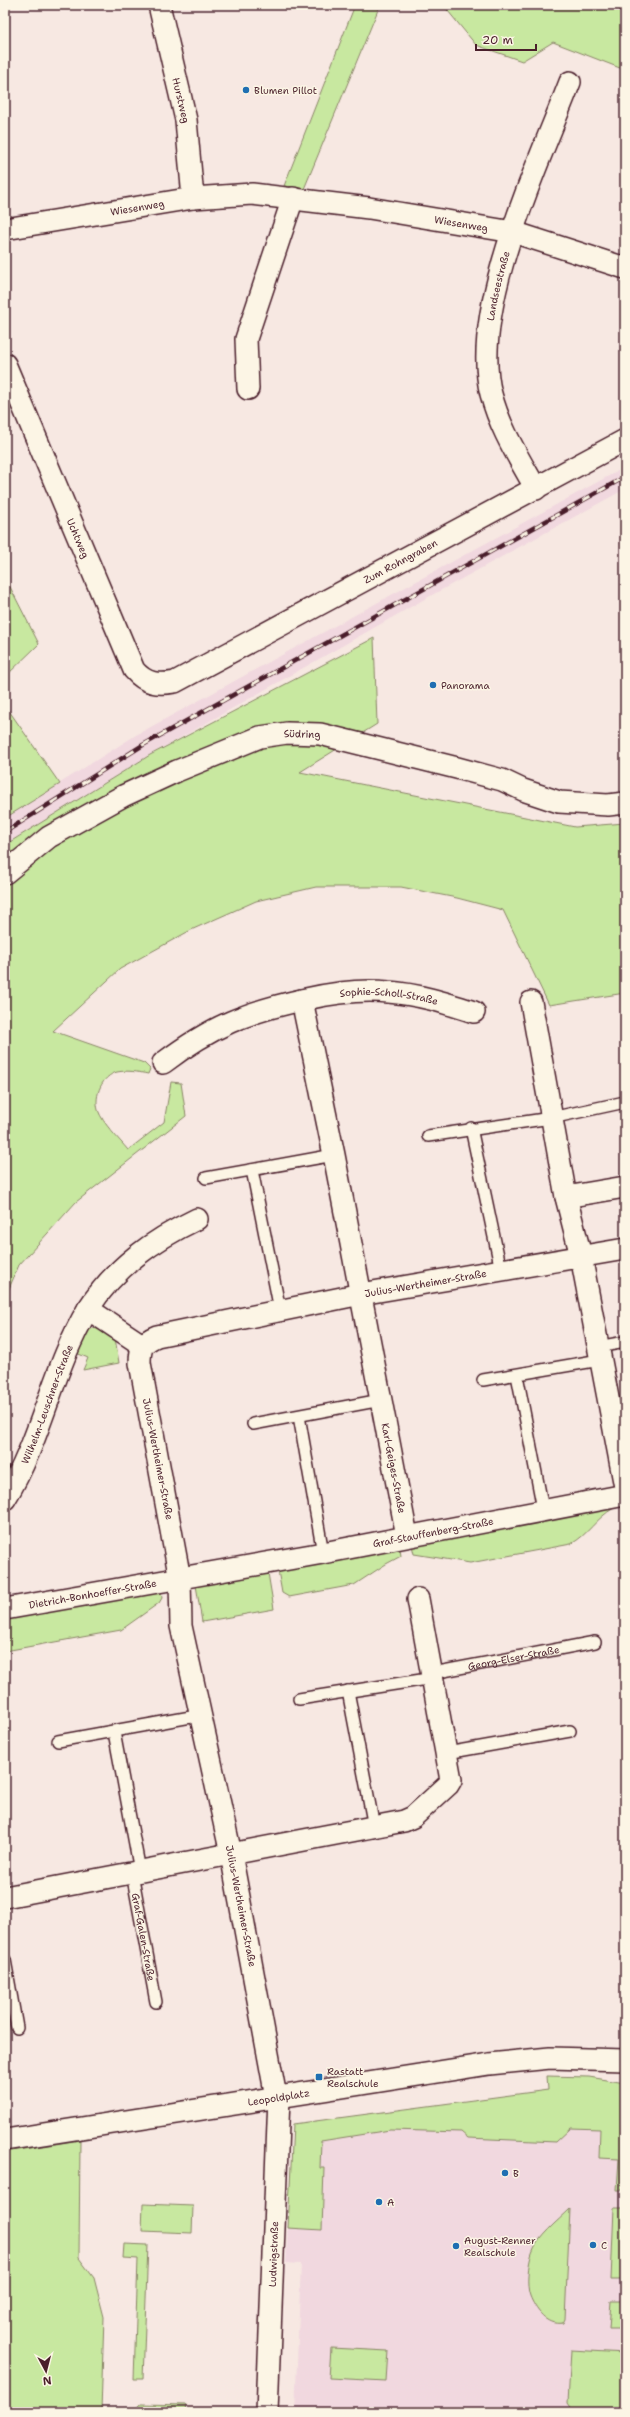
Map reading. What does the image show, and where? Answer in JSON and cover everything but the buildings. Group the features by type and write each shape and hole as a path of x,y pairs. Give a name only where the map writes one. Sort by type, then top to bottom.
{"street":[{"name":"Hurstweg","path":"159,5 186,120 193,198"},
{"name":"Landseestraße","path":"536,489 500,426 490,392 486,340 504,255 570,82"},
{"name":"Wiesenweg","path":"5,229 193,198 252,194 293,198 513,232 625,268"},
{"path":"248,389 246,339 293,198"},
{"name":"Uchtweg","path":"5,364 134,670 141,678 151,683 162,684 175,682"},
{"name":"Zum Rohngraben","path":"175,682 625,440"},
{"name":"Südring","path":"5,873 49,837 85,815 177,771 260,737 287,733 320,734 502,780 523,790 559,802 608,805 625,803"},
{"name":"Sophie-Scholl-Straße","path":"163,1063 188,1044 230,1021 278,1004 336,993 388,992 439,1001 474,1012"},
{"path":"302,1000 361,1294"},
{"path":"531,1002 566,1197 580,1256 599,1354 619,1422 625,1487"},
{"path":"566,1197 625,1187"},
{"name":"Wilhelm-Leuschner-Straße","path":"5,1499 26,1458 72,1336 88,1309 106,1283 127,1263 168,1233 197,1219"},
{"name":"Julius-Wertheimer-Straße","path":"277,2097 231,1854 202,1715 181,1626 180,1579 140,1363 142,1346 147,1340 157,1336 280,1310 361,1294 625,1249"},
{"name":"Karl-Geiges-Straße","path":"361,1294 407,1536"},
{"path":"88,1309 142,1346"},
{"name":"Graf-Stauffenberg-Straße","path":"180,1579 543,1509 625,1495"},
{"name":"Dietrich-Bonhoeffer-Straße","path":"5,1609 180,1579"},
{"path":"5,1897 409,1820 448,1785 451,1774 418,1599"},
{"name":"Leopoldplatz","path":"5,2140 502,2063 550,2058 625,2060"},
{"name":"Ludwigstraße","path":"266,2412 277,2097"}],"lane":[{"path":"428,1136 471,1128 551,1118 625,1102"},
{"name":"Julius-Wertheimer-Straße","path":"471,1128 501,1270"},
{"path":"206,1178 334,1155"},
{"path":"252,1170 280,1310"},
{"path":"484,1380 517,1375 599,1354 625,1342"},
{"path":"517,1375 543,1509"},
{"path":"253,1424 381,1400"},
{"path":"299,1416 323,1552"},
{"name":"Georg-Elser-Straße","path":"299,1699 433,1675 595,1642"},
{"path":"348,1691 374,1827"},
{"path":"58,1741 202,1715"},
{"path":"447,1752 570,1731"},
{"path":"114,1732 136,1872"},
{"name":"Graf-Galen-Straße","path":"136,1872 156,2002"},
{"path":"5,1960 17,2028"}],"shaded area":[{"path":"625,467 625,489 423,600 150,755 5,845 5,818 136,735"},
{"name":"August-Renner Realschule","path":"547,2076 589,2077 625,2083 625,2412 295,2412 301,2264 286,2263 293,2124 548,2090"}],"green space":[{"path":"355,5 380,5 304,189 284,186"},
{"path":"443,5 625,5 625,70 553,42 522,61 476,45"},
{"path":"5,577 39,644 5,677"},
{"path":"374,638 377,724 300,772 575,827 625,823 625,993 549,1005 503,910 457,898 401,887 316,887 256,901 191,930 120,969 53,1031 144,1063 150,1069 148,1074 125,1071 112,1074 103,1082 98,1092 97,1104 100,1115 107,1126 128,1150 164,1122 171,1082 181,1083 186,1116 76,1202 19,1265 5,1298 5,845 150,755"},
{"path":"5,705 60,784 5,818"},
{"path":"93,1328 103,1330 115,1338 119,1363 83,1370 88,1358 74,1352 86,1332"},
{"path":"613,1505 614,1508 571,1544 470,1563 414,1554 411,1541"},
{"path":"399,1543 401,1556 354,1585 289,1597 282,1593 277,1565"},
{"path":"267,1567 274,1609 202,1622 195,1579"},
{"path":"160,1586 162,1598 159,1603 121,1630 5,1651 5,1615"},
{"path":"547,2076 589,2077 625,2083 625,2190 617,2190 619,2159 599,2158 600,2129 571,2128 556,2142 468,2138 461,2132 390,2130 321,2141 320,2168 324,2168 322,2230 288,2228 293,2124 548,2090"},
{"path":"80,2140 79,2258 94,2278 104,2317 101,2412 5,2412 5,2152"},
{"path":"143,2204 193,2206 192,2233 142,2231"},
{"path":"614,2208 625,2208 625,2329 609,2329 611,2301 622,2301 622,2280 611,2280"},
{"path":"570,2209 565,2319 563,2323 557,2323 552,2322 542,2316 532,2301 528,2287 529,2269 532,2253 538,2241"},
{"path":"124,2244 148,2245 143,2379 134,2379 138,2259 123,2258"},
{"path":"331,2348 388,2351 386,2381 329,2378"},
{"path":"571,2350 625,2353 625,2412 574,2412 568,2403"},
{"path":"141,2404 186,2405 185,2412 134,2412"}],"railway":[{"path":"5,832 143,745 625,477"}],"place":[{"name":"Blumen Pillot","path":"246,90"},
{"name":"Panorama","path":"433,685"},
{"name":"Rastatt Realschule","path":"319,2077"},
{"name":"B","path":"505,2173"},
{"name":"A","path":"379,2202"},
{"name":"C","path":"593,2245"},
{"name":"August-Renner Realschule","path":"456,2246"}]}
